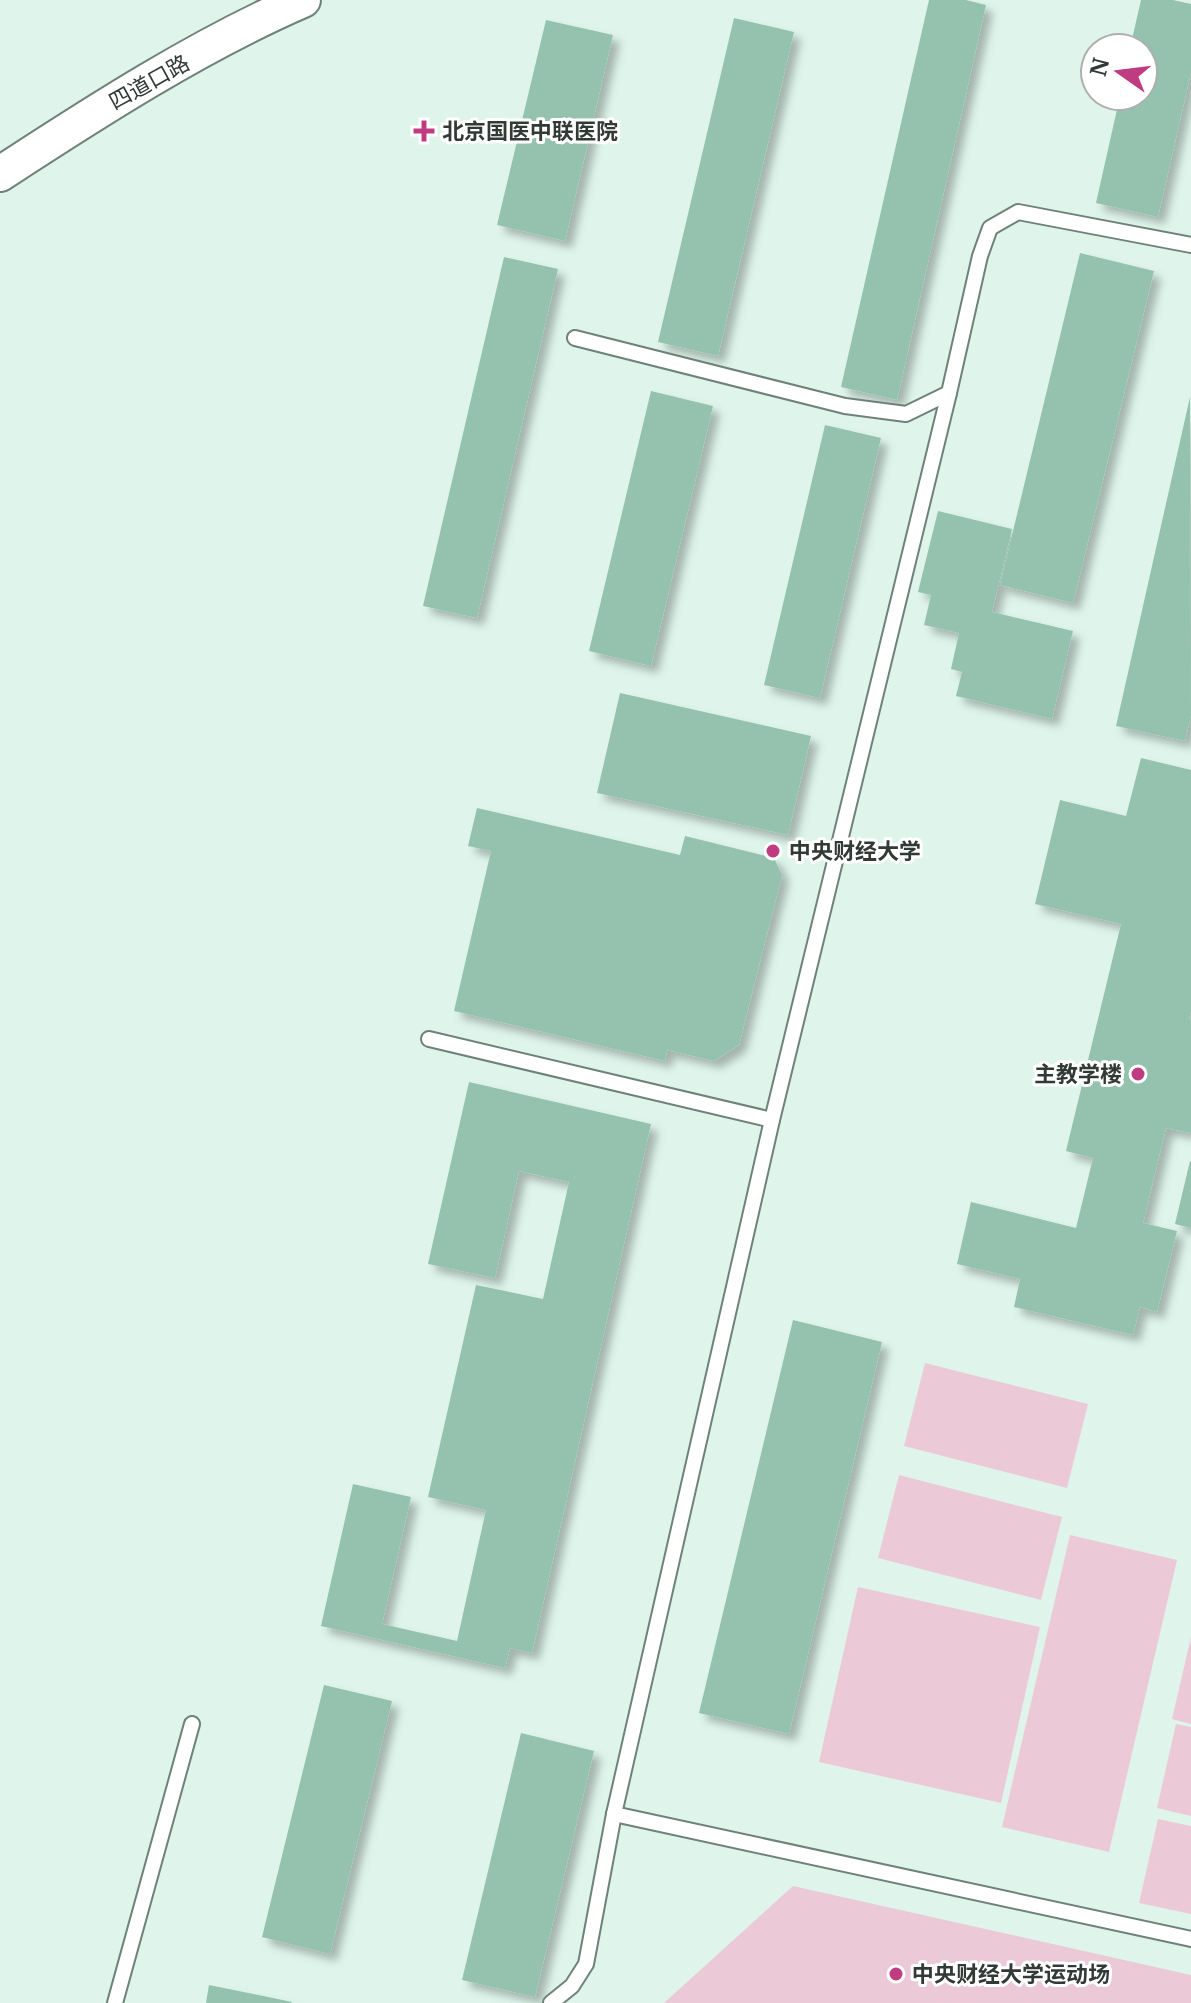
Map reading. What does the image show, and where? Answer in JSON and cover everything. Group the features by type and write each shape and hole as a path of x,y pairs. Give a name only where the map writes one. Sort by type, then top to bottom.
{"street":[{"name":"四道口路","path":"0,174 107,105 303,0"}],"lane":[{"path":"551,2003 572,1986 586,1964 614,1814 772,1120 980,256 990,228 1018,212 1191,245"},
{"path":"575,338 845,406 906,414 949,393"},
{"path":"429,1039 772,1120"},
{"path":"115,2003 192,1724"},
{"path":"614,1814 1191,1939"}],"shaded area":[{"path":"925,1363 1088,1404 1067,1488 904,1446"},
{"path":"899,1475 1062,1517 1041,1600 878,1558"},
{"path":"1070,1535 1177,1560 1109,1852 1002,1827"},
{"path":"858,1587 1040,1627 1001,1803 819,1762"},
{"path":"1191,1637 1191,1724 1172,1719"},
{"path":"1176,1724 1191,1727 1191,1816 1157,1808"},
{"path":"1158,1819 1191,1826 1191,1914 1139,1903"},
{"path":"793,1886 1191,1975 1191,2003 664,2003"}],"building":[{"path":"929,0 966,0 986,5 897,400 841,387"},
{"path":"1141,0 1173,0 1191,4 1191,72 1158,217 1096,203 1116,112 1159,112 1159,32 1134,32"},
{"path":"734,18 794,32 718,356 658,342"},
{"path":"546,20 613,35 565,241 497,225"},
{"path":"1080,253 1154,271 1073,603 1000,585"},
{"path":"504,257 558,269 477,618 423,606"},
{"path":"651,391 713,406 651,666 589,651"},
{"path":"1190,397 1191,715 1185,741 1116,726"},
{"path":"825,425 881,438 820,698 764,685"},
{"path":"938,511 1012,529 992,612 1073,631 1052,719 956,696 962,672 951,669 959,633 924,625 931,595 918,592"},
{"path":"620,693 811,736 788,835 597,793"},
{"name":"主教学楼","path":"1141,758 1191,770 1191,1133 1166,1128 1143,1223 1177,1231 1157,1312 1140,1307 1133,1335 1014,1307 1020,1279 957,1264 971,1202 1076,1228 1093,1158 1066,1151 1121,924 1035,904 1060,800 1126,816"},
{"path":"477,808 680,855 685,836 774,858 782,875 739,1045 714,1061 667,1050 665,1061 454,1011 491,851 468,846"},
{"path":"469,1082 651,1124 532,1653 510,1648 505,1668 321,1626 353,1484 411,1497 382,1624 457,1641 486,1510 428,1497 476,1285 543,1299 569,1182 519,1171 495,1278 428,1264"},
{"path":"1191,1162 1191,1228 1175,1224"},
{"path":"793,1320 882,1342 789,1734 699,1713"},
{"path":"324,1685 392,1701 330,1954 262,1937"},
{"path":"521,1733 594,1751 535,1997 462,1980"},
{"path":"209,1985 292,2002 206,2003"}],"place":[{"name":"北京国医中联医院","path":"424,131"},
{"name":"中央财经大学","path":"773,851"},
{"name":"主教学楼","path":"1138,1074"},
{"name":"中央财经大学运动场","path":"896,1974"}]}
